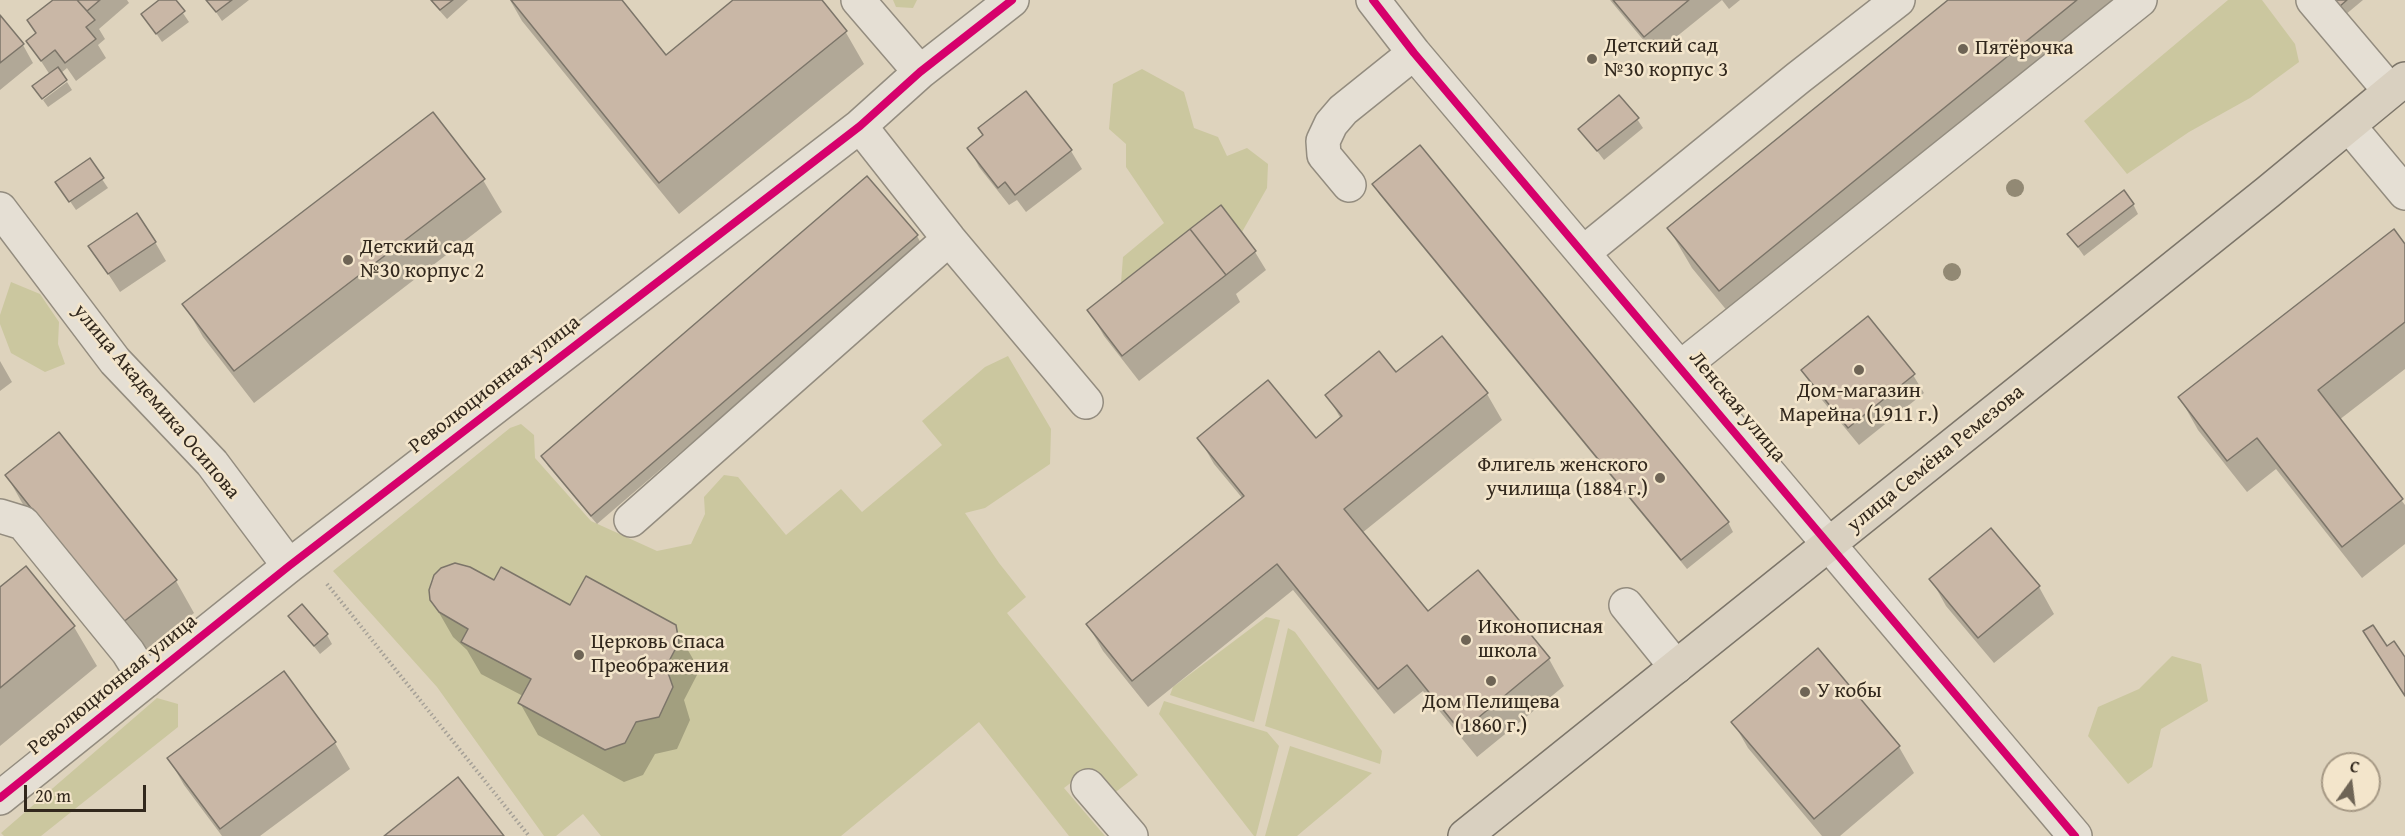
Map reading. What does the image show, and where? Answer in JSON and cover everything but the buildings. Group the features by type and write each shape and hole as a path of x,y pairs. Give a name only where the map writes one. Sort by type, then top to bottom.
{"main road":[{"name":"улица Семёна Ремезова","path":"1465,836 2349,126 2397,85"}],"street":[{"path":"858,0 920,72"},
{"name":"Революционная улица","path":"0,798 297,561 860,126 920,72 1012,0"},
{"name":"Ленская улица","path":"1373,0 1414,53 2075,836"},
{"path":"1583,253 1798,78 1898,0"},
{"path":"1680,368 2140,0"},
{"path":"2313,0 2397,85"},
{"path":"1349,185 1324,155 1323,141 1331,123 1343,110 1414,53"},
{"path":"860,126 950,239 1086,402"},
{"path":"2349,126 2405,193"},
{"name":"улица Академика Осипова","path":"0,209 115,360 221,451 297,561"},
{"path":"631,520 950,239"},
{"path":"0,516 23,523 128,652 146,681"},
{"path":"1626,605 1676,667"},
{"path":"1088,786 1131,836"}],"path":[{"path":"297,561 530,836"}],"shaded area":[{"path":"893,0 917,0 913,8 896,7"},
{"path":"2228,0 2262,0 2295,44 2299,62 2250,98 2189,132 2127,174 2084,121"},
{"path":"1142,69 1184,92 1194,128 1218,137 1227,156 1247,148 1268,164 1267,188 1242,232 1221,205 1121,283 1123,257 1164,223 1126,167 1126,144 1109,129 1113,84"},
{"path":"11,282 40,294 59,322 58,344 65,364 45,372 11,353 0,324 0,315"},
{"path":"1008,356 1051,429 1050,464 985,508 965,513 999,563 1026,597 1007,613 1138,775 1113,794 1090,768 1064,788 1105,836 1069,836 979,722 841,836 601,836 583,814 556,836 544,836 437,687 333,571 510,428 521,424 534,435 535,458 591,521 657,551 691,544 705,514 704,497 724,475 738,477 786,535 841,489 862,512 942,445 922,421 985,367","holes":["450,564 465,565 494,580 502,567 570,605 675,625 679,642 666,667 659,717 636,722 625,743 605,750 518,703 531,679 461,642 468,629 443,615 432,604 429,590 431,580 441,568"]},
{"path":"1266,617 1280,620 1254,722 1170,695 1173,687"},
{"path":"1288,628 1295,632 1382,751 1380,764 1265,726"},
{"path":"2172,656 2201,664 2208,701 2161,729 2152,767 2128,784 2088,736 2098,707 2139,689"},
{"path":"157,698 178,704 178,727 41,836 4,836 1,833"},
{"path":"1164,701 1267,732 1279,746 1256,836 1159,714"},
{"path":"1290,746 1372,773 1297,836 1265,836"}],"cycle path":[{"path":"0,798 289,566 860,126 920,72 1012,0"},
{"path":"1373,0 1414,53 2075,836"}],"place":[{"name":"Пятёрочка","path":"1963,49"},
{"name":"Детский сад №30 корпус 3","path":"1592,59"},
{"name":"Детский сад №30 корпус 2","path":"348,260"},
{"name":"Дом-магазин Марейна (1911 г.)","path":"1859,370"},
{"name":"Флигель женского училища (1884 г.)","path":"1660,478"},
{"name":"Иконописная школа","path":"1466,640"},
{"name":"Церковь Спаса Преображения","path":"579,655"},
{"name":"Дом Пелищева (1860 г.)","path":"1491,681"},
{"name":"У кобы","path":"1805,692"}]}
